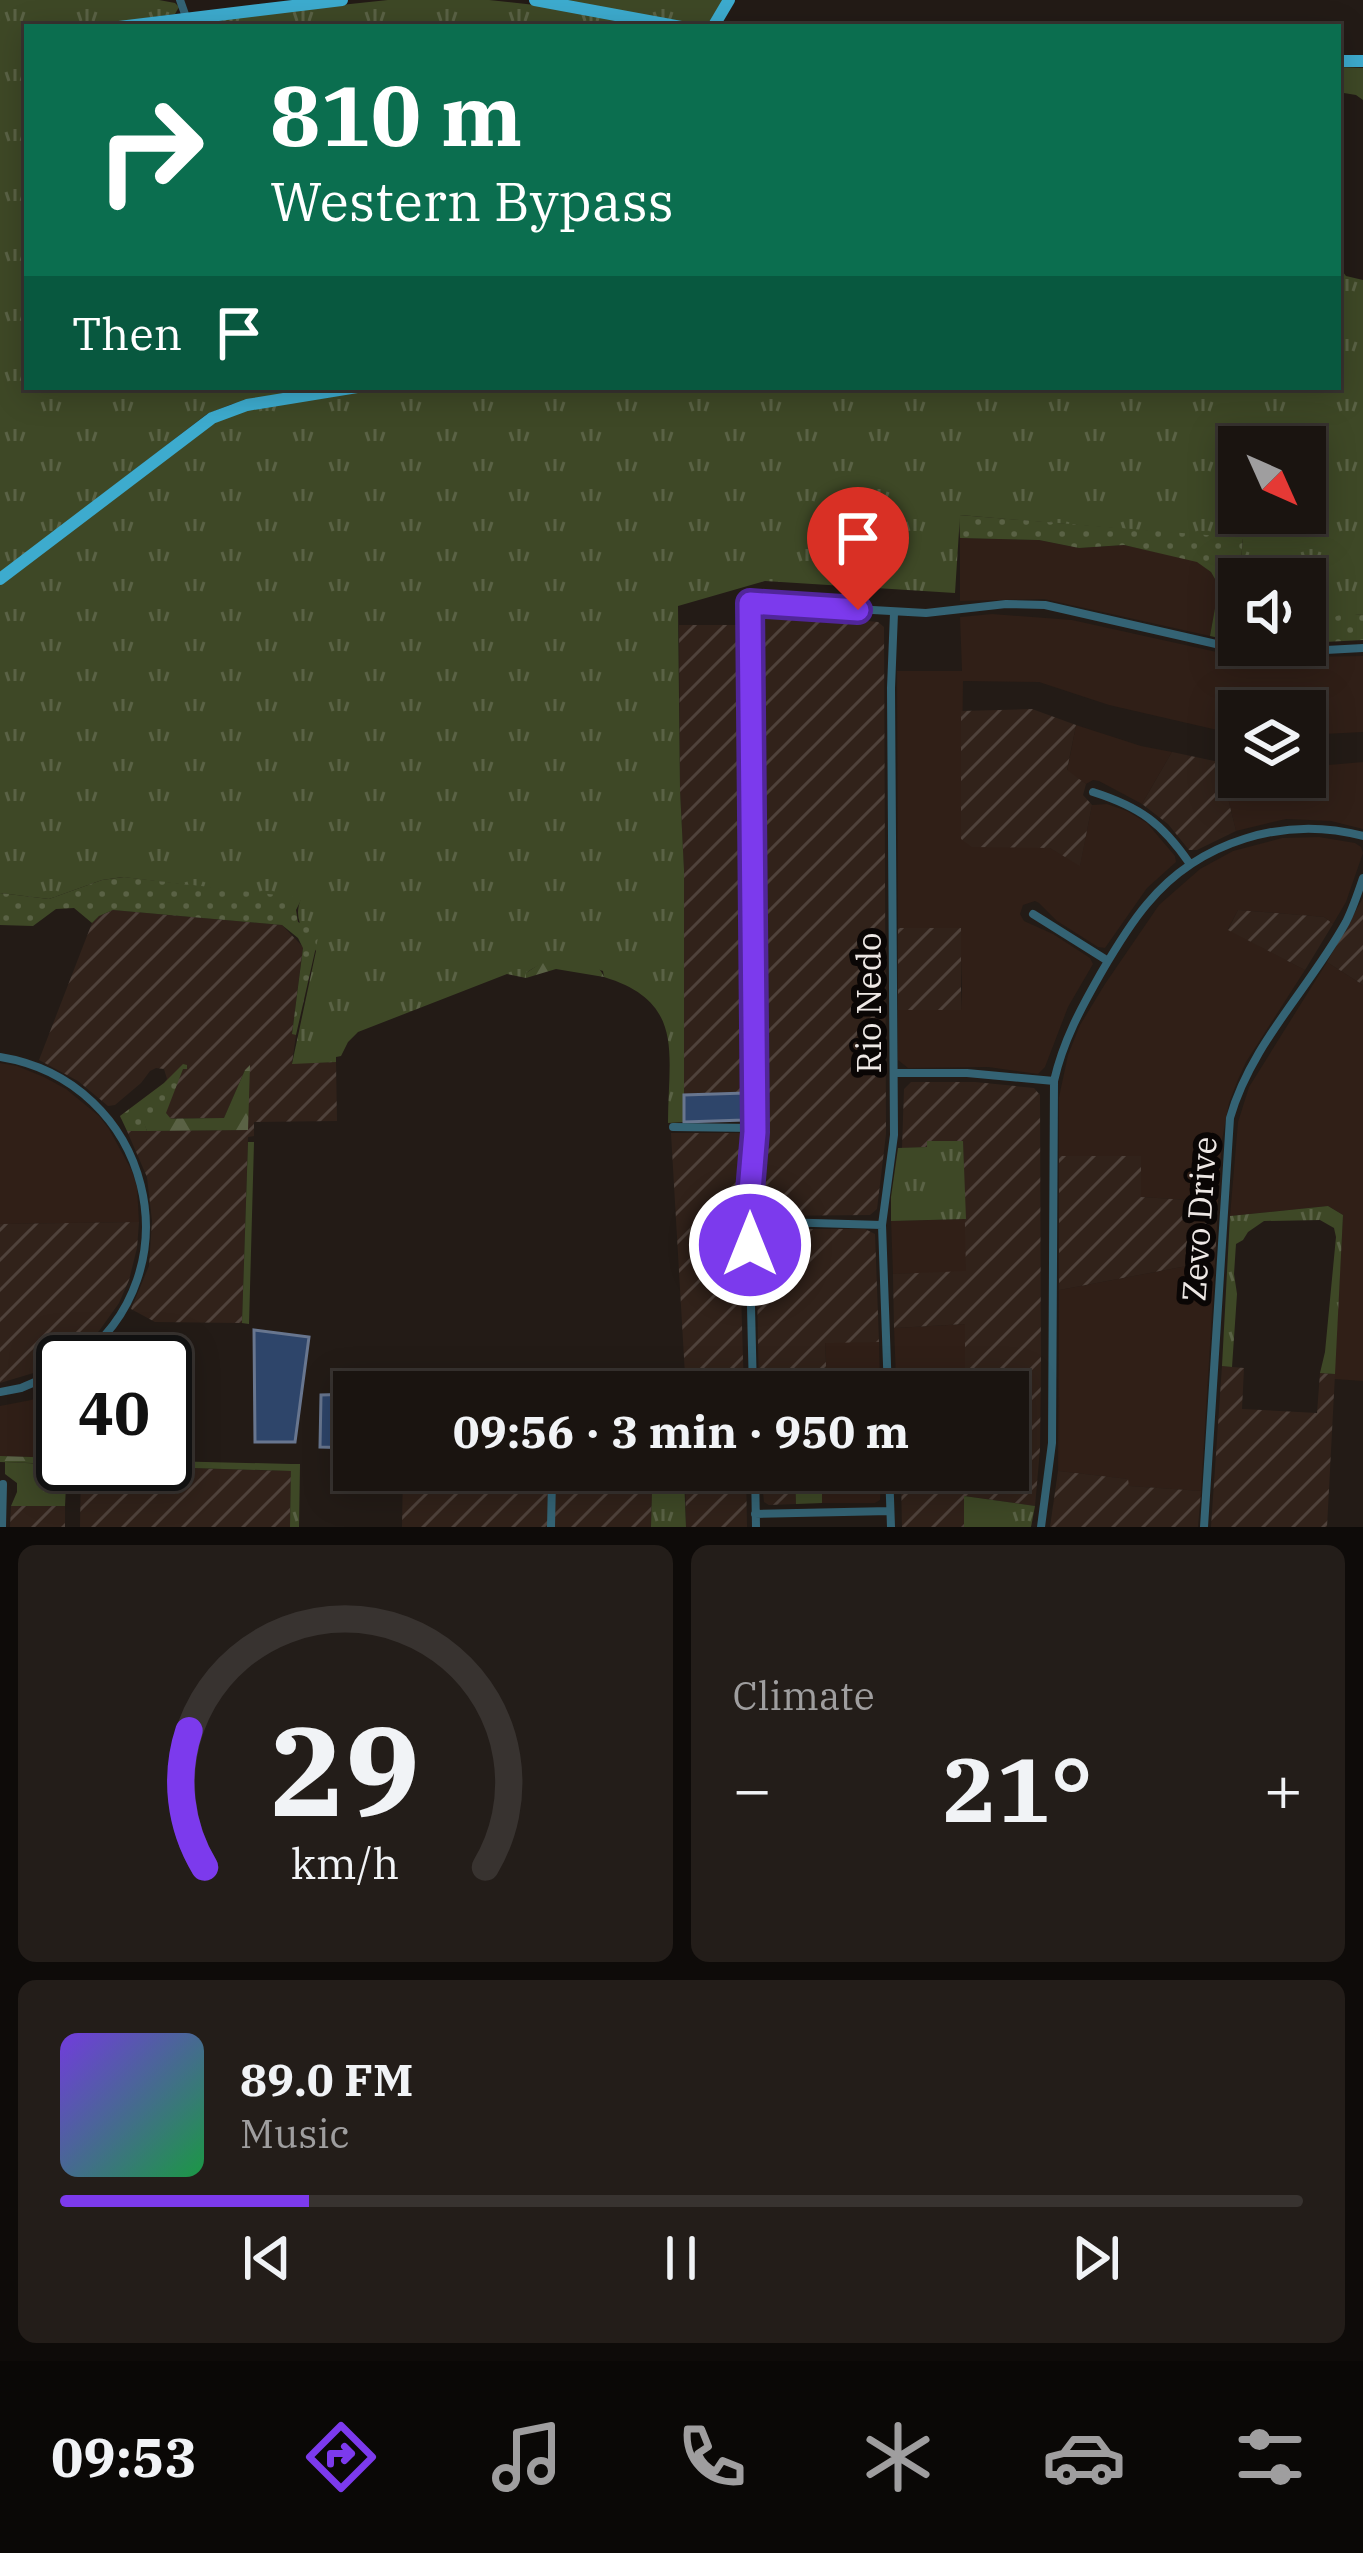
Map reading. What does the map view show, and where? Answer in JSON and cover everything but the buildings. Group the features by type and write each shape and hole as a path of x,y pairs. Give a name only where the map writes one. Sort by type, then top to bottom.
{"main road":[{"path":"139,24 342,0"},
{"path":"535,0 665,24"},
{"path":"0,579 212,418 247,405 339,390"}],"street":[{"path":"180,0 186,17"},
{"path":"753,1371 750,603 926,613 1026,603 1238,649 1363,648"},
{"name":"Rio Nedo","path":"887,1371 882,1225 893,1135 894,613"},
{"path":"1093,792 1138,809 1173,839 1191,864"},
{"path":"1041,1527 1052,1443 1051,1118 1054,1081 1076,1016 1147,904 1191,864 1266,832 1321,829 1363,836"},
{"name":"Zevo Drive","path":"1204,1527 1230,1118 1245,1076 1337,937 1363,878"},
{"path":"1033,914 1108,961"},
{"path":"0,1057 34,1066 77,1087 111,1120 139,1173 146,1217 143,1259 116,1322 103,1335"},
{"path":"893,1073 967,1072 1054,1081"},
{"path":"674,1127 755,1128"},
{"path":"749,1221 882,1225"},
{"path":"0,1391 36,1382"},
{"path":"2,1527 3,1484"},
{"path":"551,1527 552,1491"},
{"path":"755,1491 756,1527"},
{"path":"890,1491 891,1527"},
{"path":"755,1514 890,1511"}],"shaded area":[{"path":"960,538 1039,540 1079,548 1124,545 1197,561 1218,584 1210,636 1044,599 960,601"},
{"path":"763,611 878,622 884,627 886,1134 877,1209 870,1215 762,1216 755,1208 759,1118 765,1117 758,615"},
{"path":"992,614 1072,620 1218,652 1218,666 1326,666 1326,657 1363,656 1363,732 1326,734 1326,690 1218,690 1218,730 1109,705 1039,682 963,681 961,839 1050,848 1080,865 1092,805 1107,804 1147,823 1175,856 1176,862 1147,888 1105,948 1057,921 1039,903 1023,905 1024,921 1053,934 1093,964 1038,1074 988,1067 908,1068 898,1060 898,1010 961,1010 960,928 898,928 897,671 962,671 960,617"},
{"path":"679,625 739,625 745,1093 684,1095"},
{"path":"1032,709 1076,725 1067,770 1086,784 1083,795 1092,805 1080,866 1050,848 972,847 961,839 961,711"},
{"path":"1076,725 1172,752 1142,804 1099,781 1086,784 1067,771"},
{"path":"1172,752 1218,762 1218,798 1228,798 1236,831 1189,850 1168,824 1142,804"},
{"path":"1363,762 1363,829 1331,821 1286,819 1236,831 1228,798 1326,798 1326,765"},
{"path":"1282,838 1355,843 1363,853 1333,924 1324,917 1238,910 1228,929 1305,970 1246,1062 1229,1103 1218,1202 1141,1197 1141,1156 1059,1156 1059,1097 1068,1055 1080,1025 1159,905 1200,869 1233,851"},
{"path":"1363,898 1363,985 1327,962"},
{"path":"113,910 282,925 303,947 292,1063 336,1062 337,1121 254,1122 254,1136 248,1137 242,1323 155,1322 131,1309 149,1266 152,1221 147,1177 127,1131 247,1130 245,1070 224,1118 121,1119 164,1083 164,1069 150,1071 115,1105 108,1106 78,1081 39,1060 92,923"},
{"path":"1238,910 1324,917 1333,924 1305,970 1228,930"},
{"path":"898,928 961,928 961,1010 898,1010"},
{"path":"1327,962 1363,985 1363,1381 1334,1379 1343,1215 1328,1206 1230,1216 1238,1122 1249,1087"},
{"path":"0,1063 44,1077 99,1116 132,1171 139,1222 0,1224"},
{"path":"911,1082 975,1082 1034,1088 1040,1095 1040,1449 1035,1506 965,1496 964,1527 902,1527 901,1491 1029,1491 1029,1371 965,1371 965,1324 894,1328 893,1274 966,1271 963,1141 902,1148 904,1089"},
{"path":"671,1133 745,1133 738,1193 743,1371 685,1371"},
{"path":"1059,1156 1141,1156 1141,1197 1218,1202 1215,1265 1197,1264 1059,1290"},
{"path":"966,1219 966,1272 893,1274 891,1221"},
{"path":"139,1222 129,1280 99,1331 95,1335 36,1335 36,1372 0,1383 0,1224"},
{"path":"767,1229 865,1229 875,1234 879,1342 825,1343 826,1371 759,1371 756,1237"},
{"path":"1197,1264 1215,1265 1201,1491 1128,1486 1127,1479 1058,1471 1059,1290"},
{"path":"966,1324 966,1371 896,1371 894,1328"},
{"path":"825,1342 879,1342 880,1371 826,1371"},
{"path":"1222,1366 1244,1368 1242,1409 1317,1413 1320,1373 1335,1374 1327,1527 1211,1527"},
{"path":"36,1398 36,1457 0,1456 0,1406"},
{"path":"192,1468 291,1471 290,1527 80,1527 81,1491 192,1491"},
{"path":"1058,1471 1128,1479 1129,1486 1201,1491 1198,1527 1050,1527"},
{"path":"403,1491 666,1491 652,1493 651,1527 402,1527"},
{"path":"685,1491 746,1491 747,1527 686,1527"},
{"path":"763,1491 796,1491 796,1504 764,1502"},
{"path":"822,1491 881,1491 875,1503 822,1503"},
{"path":"11,1506 65,1506 65,1527 10,1527"}],"green space":[{"path":"0,0 175,3 179,7 175,14 115,24 24,24 24,390 323,390 232,404 207,414 0,573"},
{"path":"388,0 489,0 641,24 162,24"},
{"path":"556,0 726,0 712,20 690,24"},
{"path":"1341,67 1363,68 1363,100 1341,92"},
{"path":"1341,270 1346,276 1363,280 1363,615 1337,617 1326,623 1326,558 1241,558 1243,539 960,515 955,593 765,581 678,606 684,1122 668,1123 667,1033 649,1001 604,977 603,971 564,959 537,966 526,978 507,974 358,1032 336,1062 292,1064 316,951 299,920 301,899 123,877 49,899 0,893 0,585 212,422 239,412 361,390 1341,390"},
{"path":"959,515 1243,538 1241,558 1218,558 1218,584 1197,562 1124,545 1079,548 1039,540 960,538"},
{"path":"1218,592 1218,638 1210,636"},
{"path":"1363,615 1363,640 1326,642 1326,622 1336,616"},
{"path":"124,877 302,898 296,910 298,922 313,929 318,938 296,1035 292,1034 303,948 282,925 113,910 92,923 74,908 56,909 33,926 0,925 0,893 49,899"},
{"path":"553,958 590,963 604,977 556,969 526,978 526,973"},
{"path":"183,1064 187,1069 183,1069 166,1113 171,1119 143,1119 147,1131 127,1131 120,1116"},
{"path":"250,1065 248,1130 147,1131 142,1119 224,1118"},
{"path":"927,1141 963,1141 966,1219 891,1221 898,1148 927,1147"},
{"path":"248,1142 254,1142 249,1324 242,1323"},
{"path":"1328,1206 1343,1215 1335,1374 1320,1373 1336,1237 1334,1228 1320,1220 1264,1221 1236,1244 1232,1367 1222,1366 1230,1216"},
{"path":"0,1456 36,1457 36,1463 0,1462"},
{"path":"5,1462 36,1464 36,1491 66,1491 65,1506 11,1506 17,1483 5,1474"},
{"path":"192,1462 291,1464 291,1471 192,1468"},
{"path":"291,1464 300,1464 299,1527 290,1527"},
{"path":"685,1491 686,1527 651,1527 652,1492"},
{"path":"796,1491 822,1491 822,1503 796,1504"},
{"path":"964,1496 1035,1506 1031,1527 964,1527"}],"water":[{"path":"745,1093 744,1120 684,1122 684,1095"},
{"path":"254,1330 309,1337 295,1442 255,1442"},
{"path":"321,1395 333,1395 333,1447 320,1447"}],"route":[{"path":"750,1245 755,1132 750,603 858,610"}]}
